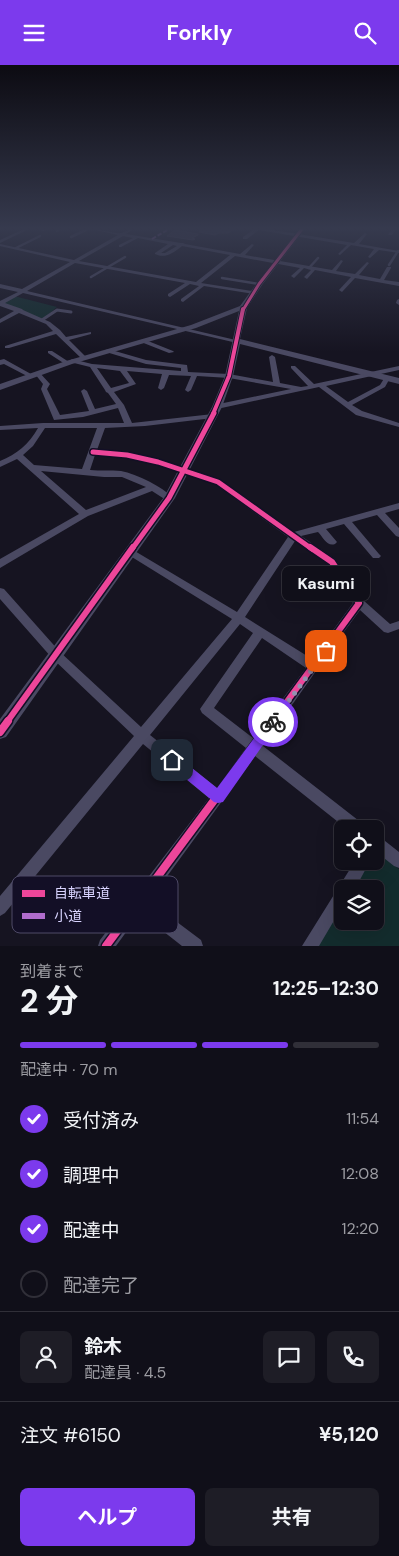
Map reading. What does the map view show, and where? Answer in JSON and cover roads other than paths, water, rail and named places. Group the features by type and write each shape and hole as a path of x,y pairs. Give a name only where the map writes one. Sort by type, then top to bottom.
{"street":[{"path":"0,303 60,270"},
{"path":"118,270 252,293"},
{"path":"183,300 216,270"},
{"path":"0,732 169,498 215,412 228,376 243,308 270,270"},
{"path":"294,276 305,270"},
{"path":"306,277 308,270"},
{"path":"322,270 399,284"},
{"path":"342,290 360,270"},
{"path":"381,281 387,270"},
{"path":"170,295 188,283"},
{"path":"0,286 188,329 399,381"},
{"path":"0,303 42,320 58,331 84,358"},
{"path":"2,384 70,362 188,329 243,308"},
{"path":"0,321 20,310"},
{"path":"7,347 58,331"},
{"path":"64,339 89,333"},
{"path":"143,341 171,352"},
{"path":"108,351 146,362 185,366 184,373"},
{"path":"50,352 70,362 92,366 228,376 302,389"},
{"path":"272,357 277,385"},
{"path":"0,363 4,361 33,374 46,384 44,389 57,418 93,413 120,405"},
{"path":"92,366 108,391 120,405 129,425"},
{"path":"293,367 317,386 359,413 399,425"},
{"path":"0,428 43,425 102,427 158,424 399,368"},
{"path":"108,391 133,384 122,369"},
{"path":"161,388 166,372"},
{"path":"188,390 195,374"},
{"path":"347,405 383,386 387,378"},
{"path":"84,391 93,413"},
{"path":"83,415 84,426"},
{"path":"0,464 18,456 32,445 43,425"},
{"path":"85,471 102,427"},
{"path":"93,452 127,455 158,462 218,482 265,517 332,562 359,603 388,629 399,625"},
{"path":"18,456 85,514"},
{"path":"30,467 85,471 104,475 116,472 135,477 169,498"},
{"path":"0,564 85,514 152,488"},
{"path":"26,876 240,618 294,535 399,505"},
{"path":"378,511 399,534"},
{"path":"346,521 376,556"},
{"path":"320,528 332,543"},
{"path":"130,552 240,618 314,667"},
{"path":"0,592 56,655 142,736 218,797"},
{"path":"160,876 359,603"},
{"path":"260,632 206,709 347,820"},
{"path":"384,849 399,861"},
{"path":"0,908 12,893"},
{"path":"310,946 334,907"},
{"path":"106,946 116,933"},
{"path":"178,933 195,946"}],"lane":[{"path":"92,277 103,270"},
{"path":"222,277 259,284"},
{"path":"42,320 57,310 71,312"}],"place":[{"name":"Kasumi","path":"326,651"}]}
